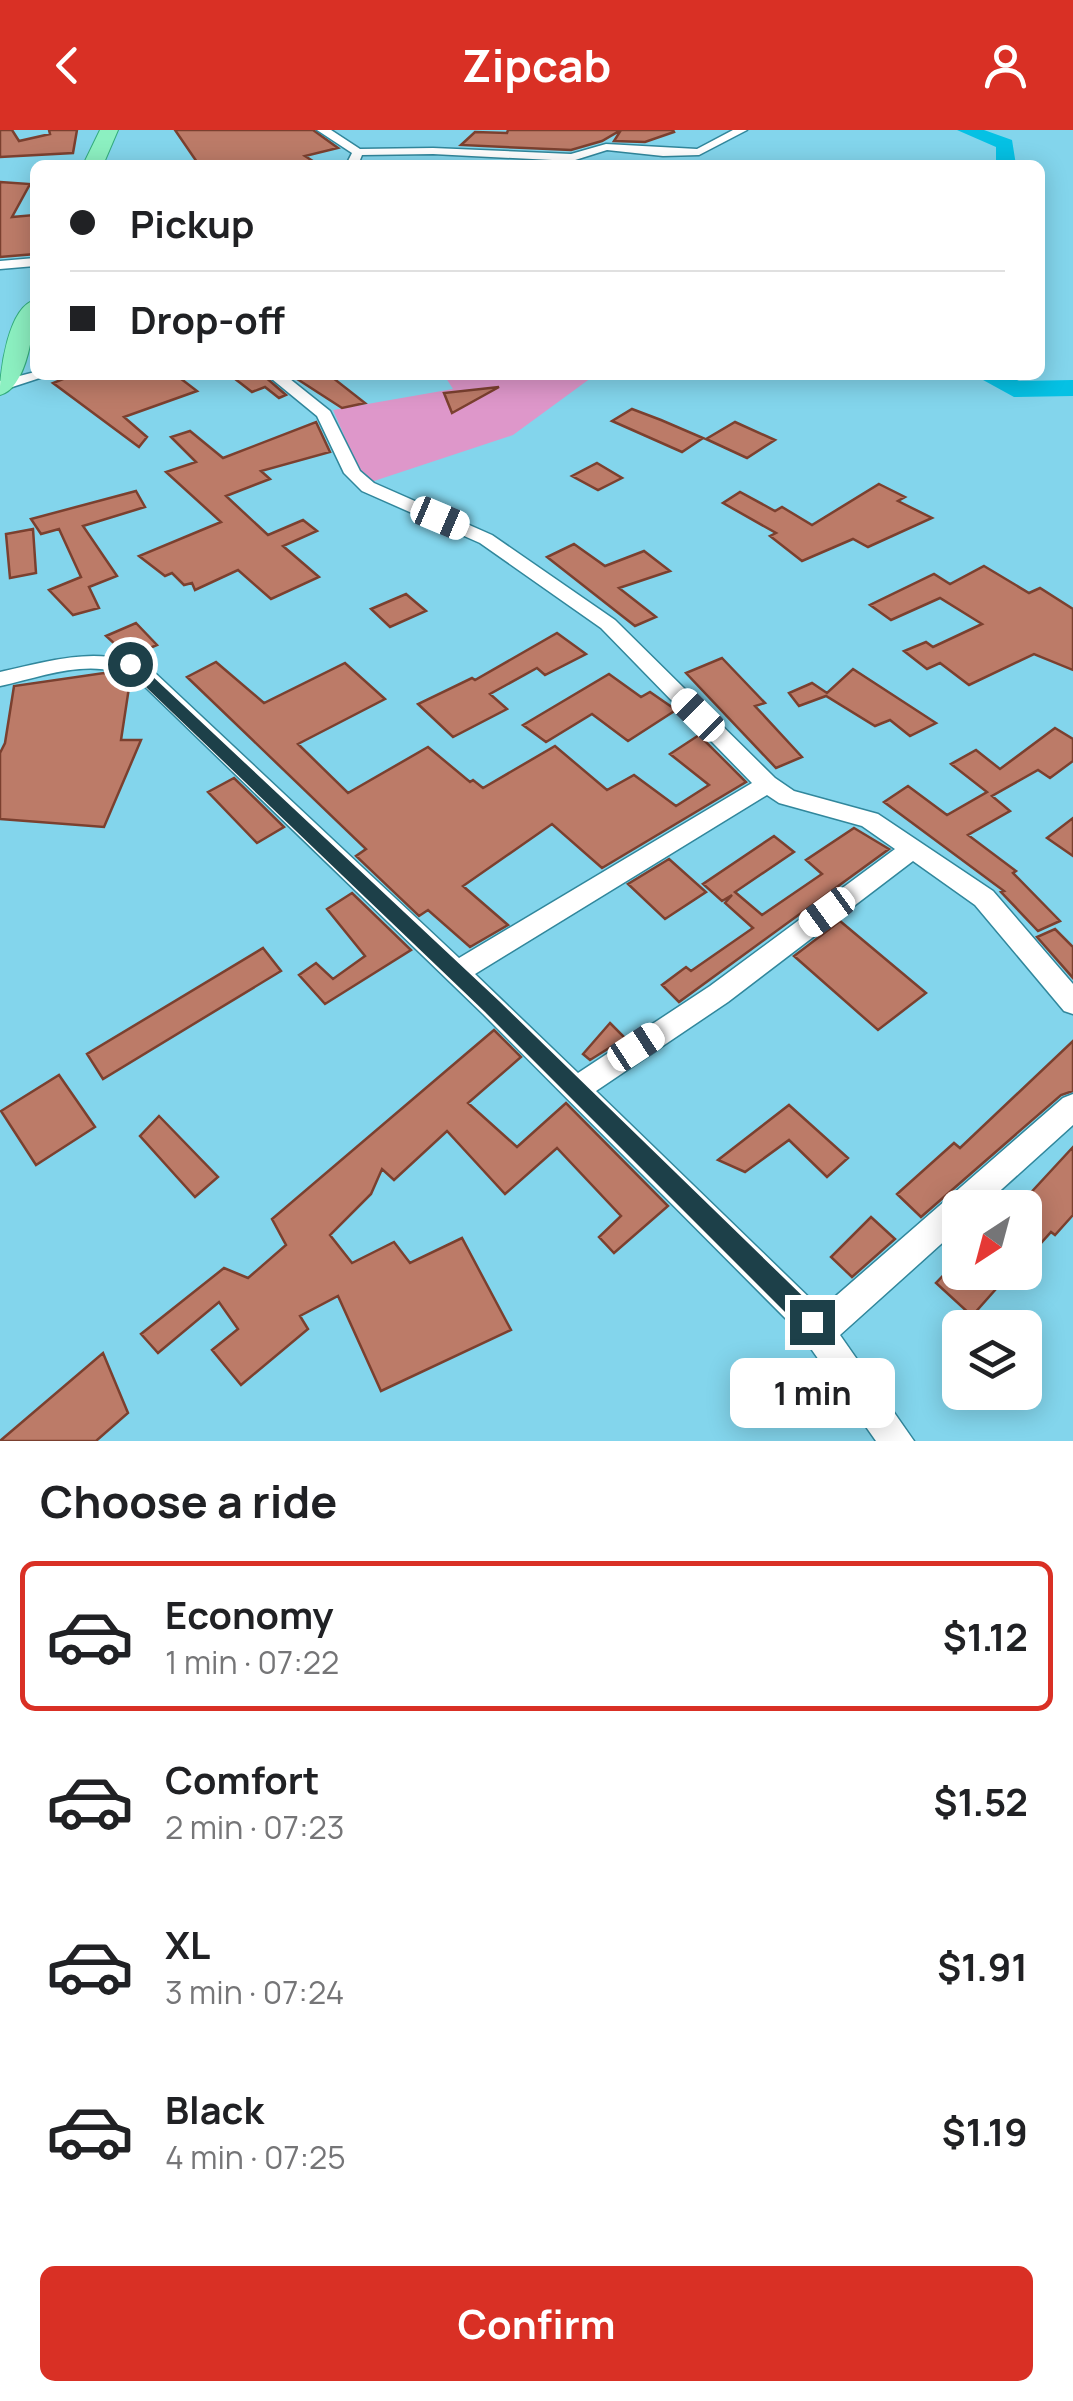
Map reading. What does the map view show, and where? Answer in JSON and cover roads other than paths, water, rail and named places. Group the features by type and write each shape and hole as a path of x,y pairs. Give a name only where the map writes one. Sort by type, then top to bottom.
{"main road":[{"path":"94,160 109,130"},
{"path":"0,386 30,318"}],"street":[{"path":"323,130 358,152 432,151 572,158 606,147 663,154 699,152 741,130"},
{"path":"354,160 358,152"},
{"path":"0,265 30,262"},
{"path":"0,386 30,378"},
{"path":"282,380 324,414 353,473 368,487 486,539 608,624 766,784 788,797 870,820 984,898 1073,1003"},
{"path":"0,680 103,660 130,664 457,972 820,1331 897,1441"},
{"path":"457,972 766,784"},
{"path":"576,1089 719,994 912,849"},
{"path":"820,1331 1073,1107"}],"waterway":[{"path":"966,130 1005,144 1006,160"},
{"path":"997,380 1014,389 1073,388"}]}
